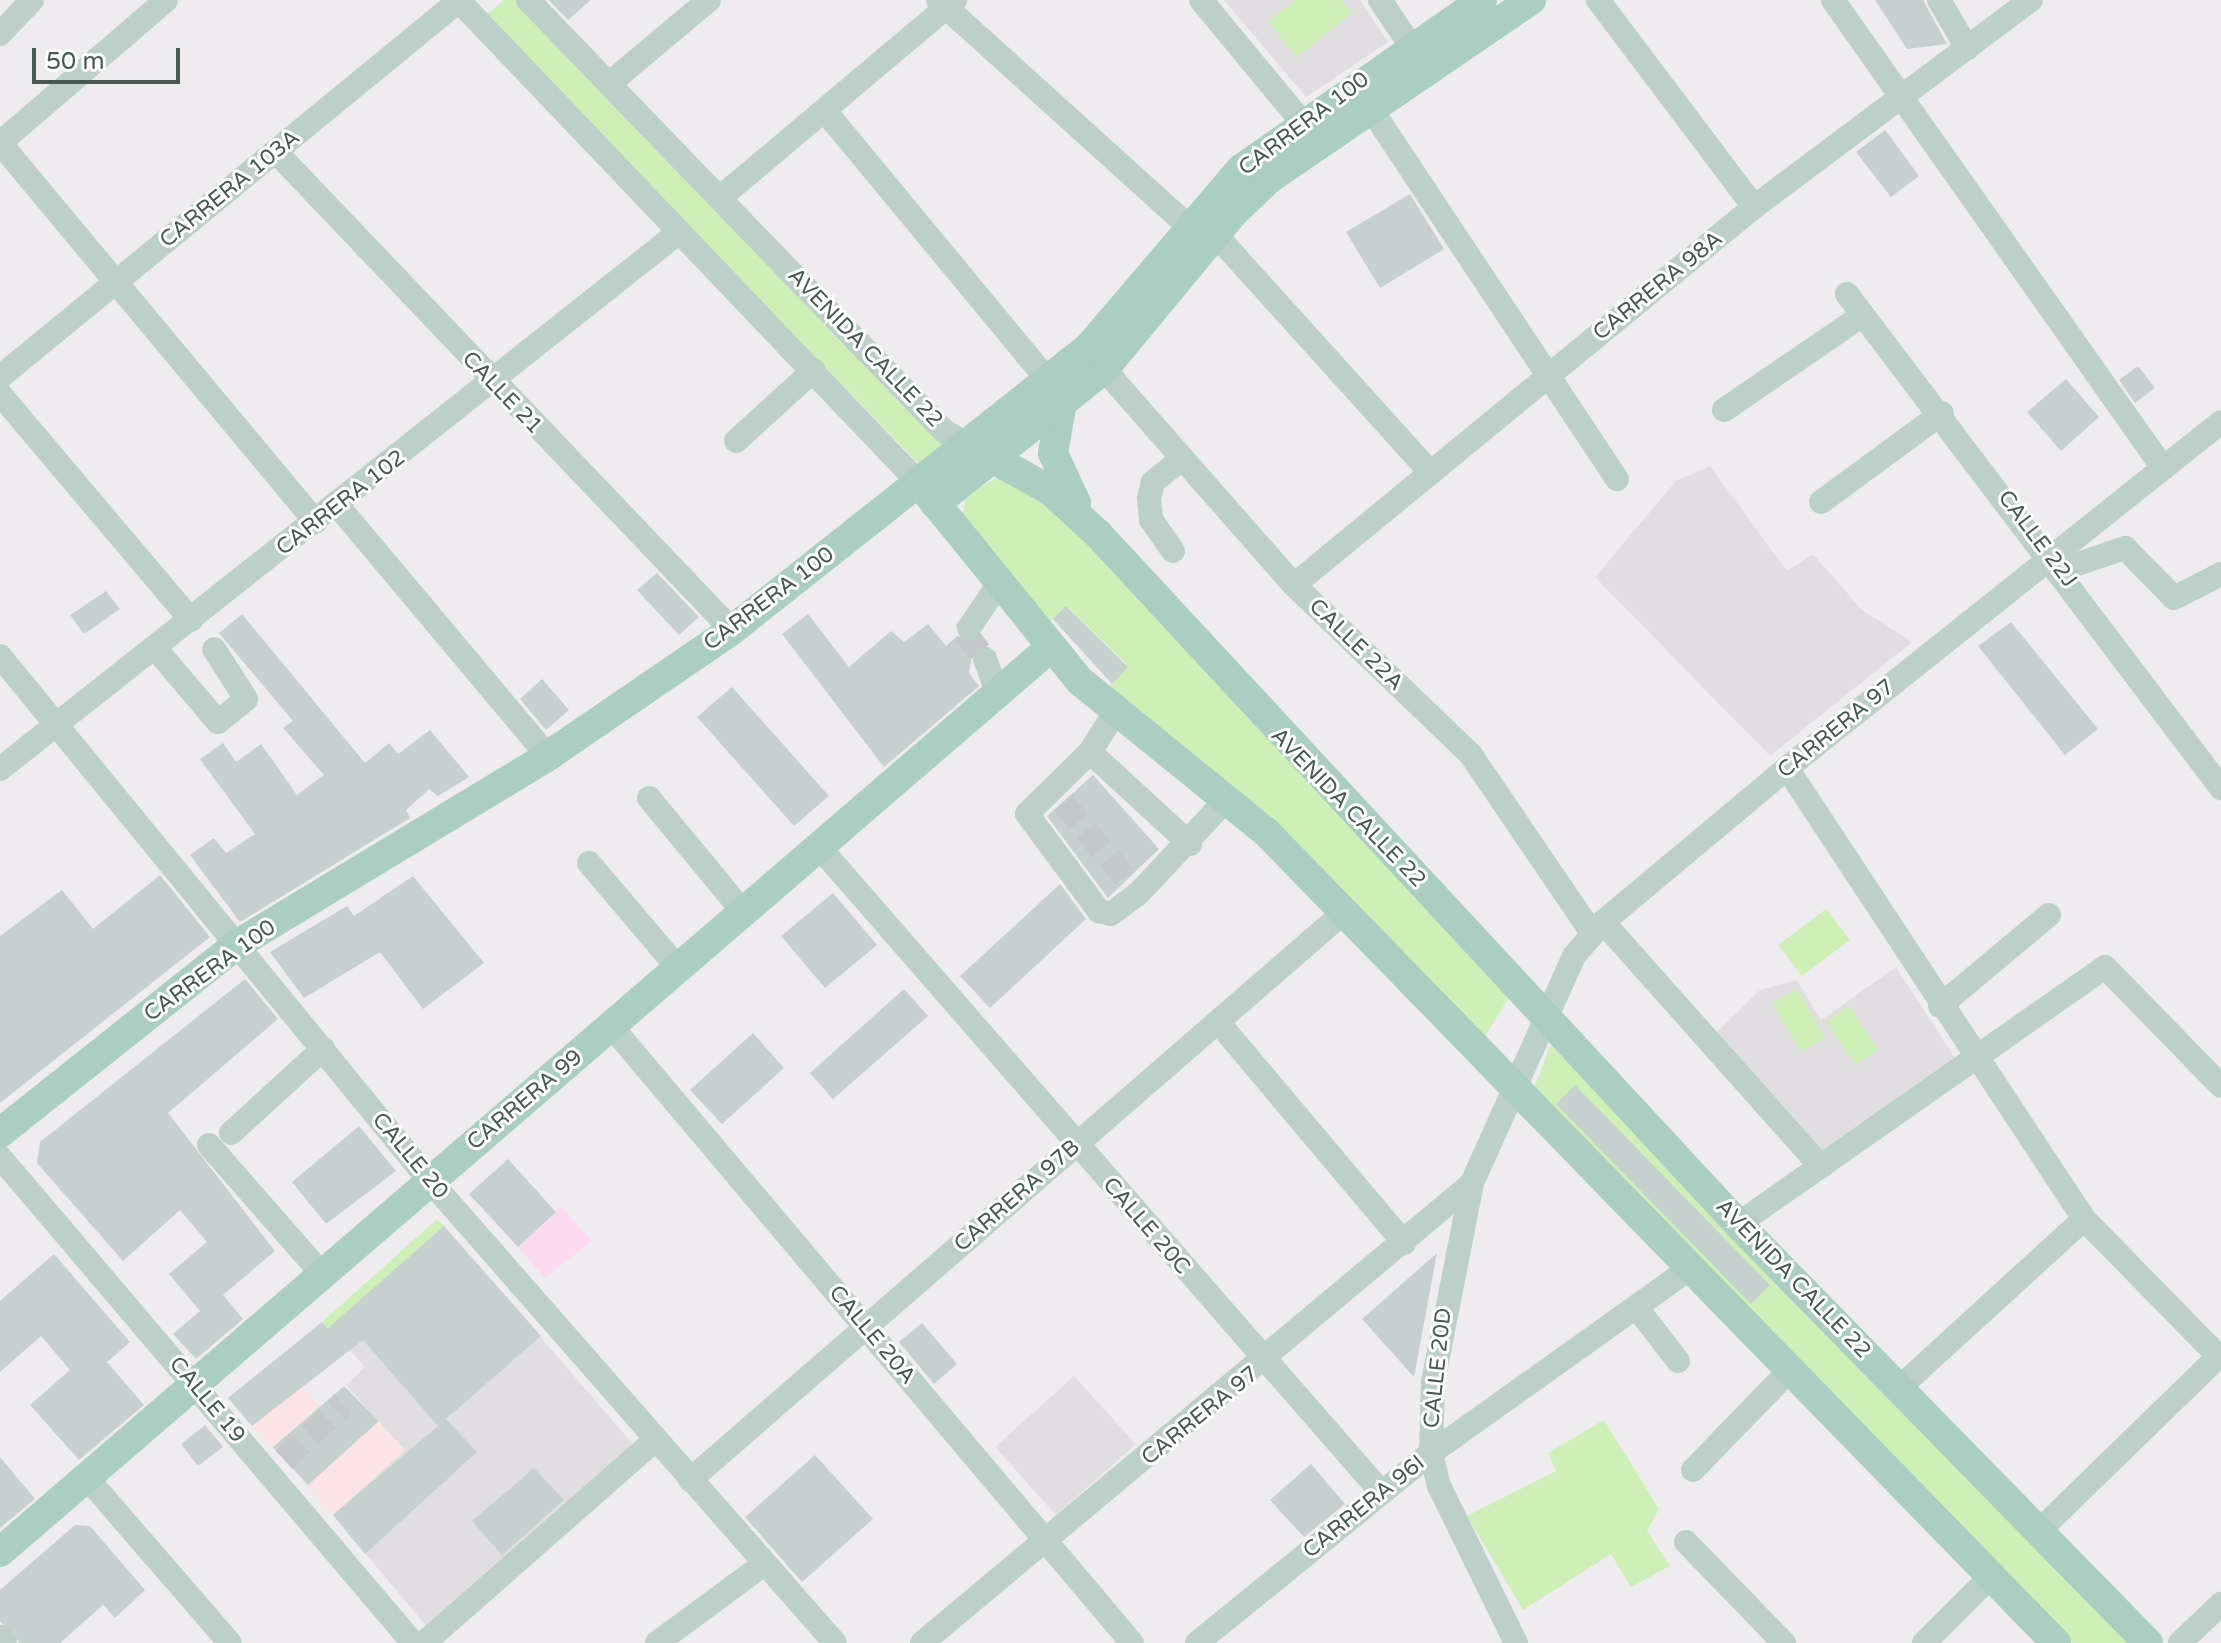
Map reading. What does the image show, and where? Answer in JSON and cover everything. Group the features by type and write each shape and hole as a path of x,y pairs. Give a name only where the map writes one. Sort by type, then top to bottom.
{"main road":[{"name":"CARRERA 100","path":"0,1133 238,944 548,756 927,494 1055,395 1104,369 1203,232 1241,169 1301,121 1482,0"},
{"name":"CARRERA 100","path":"1055,395 1126,309 1203,232 1270,178 1369,106 1531,0"},
{"path":"1055,395 1053,440 1058,472 1098,534"},
{"name":"AVENIDA CALLE 22","path":"981,452 1050,490 1098,534 1319,780 1546,1011 1738,1224 2148,1643"},
{"path":"927,494 1050,648 1114,714 1226,800 1344,912 1992,1575 2048,1640"},
{"name":"CARRERA 99","path":"0,1552 320,1272 612,1027 1050,648"}],"street":[{"path":"0,34 32,0"},
{"path":"166,0 0,143 316,522"},
{"path":"459,0 678,233 814,370 927,494"},
{"name":"CARRERA 103A","path":"0,377 459,0"},
{"name":"AVENIDA CALLE 22","path":"528,0 944,431 981,452"},
{"path":"610,83 709,0"},
{"path":"1201,0 1301,121"},
{"path":"1380,0 1411,46"},
{"path":"1598,0 1754,207"},
{"path":"1833,0 1897,97 2163,468"},
{"path":"1939,0 1967,48"},
{"name":"CARRERA 98A","path":"1294,585 1427,469 1549,375 1754,207 1897,97 2031,0"},
{"path":"721,197 825,111 947,3 1203,232 1427,469"},
{"path":"1369,106 1617,479"},
{"path":"825,111 1055,395"},
{"name":"CALLE 21","path":"276,152 494,385 732,630"},
{"name":"CARRERA 102","path":"0,769 494,385 678,233"},
{"name":"CALLE 22J","path":"1847,294 2055,562 2221,788"},
{"path":"1724,410 1863,315"},
{"name":"CALLE 22A","path":"1104,369 1179,461 1294,585 1471,755 1598,927 1821,1167"},
{"path":"736,441 814,370"},
{"path":"0,394 191,620"},
{"path":"1821,502 1942,413"},
{"name":"CARRERA 97","path":"1515,1088 1546,1011 1598,927 1787,768 2055,562 2221,422"},
{"path":"1173,551 1151,520 1149,498 1153,482 1179,461"},
{"path":"338,506 548,756"},
{"path":"2055,562 2125,548 2174,598 2221,574"},
{"path":"969,628 998,585"},
{"path":"155,648 218,722 246,699 214,649"},
{"name":"CALLE 20","path":"0,656 430,1181 835,1643"},
{"path":"985,659 998,694"},
{"path":"1114,714 1057,796 1027,818 1099,911 1111,914 1190,844 1226,800"},
{"path":"1090,752 1190,844"},
{"path":"1787,768 1940,1006 2084,1219 2220,1356 2040,1530"},
{"path":"649,798 744,913"},
{"name":"CALLE 20C","path":"820,848 1075,1145 1381,1492"},
{"path":"589,863 679,969"},
{"name":"CARRERA 97B","path":"690,1480 1344,912"},
{"path":"1940,1006 2049,915"},
{"path":"1738,1224 2105,967 2221,1086"},
{"path":"1218,1022 1404,1243"},
{"name":"CALLE 20A","path":"612,1027 1132,1643"},
{"path":"320,1272 220,1139 323,1049"},
{"name":"CALLE 20D","path":"1508,1640 1450,1514 1431,1453 1440,1318 1472,1183 1515,1088"},
{"name":"CALLE 19","path":"0,1157 194,1385 278,1467 413,1643"},
{"name":"CARRERA 97","path":"922,1643 1265,1362 1472,1183"},
{"path":"1900,1387 2084,1219"},
{"name":"CARRERA 96I","path":"1197,1643 1431,1453 1692,1267"},
{"path":"1637,1308 1678,1361"},
{"path":"1693,1470 1791,1369"},
{"path":"424,1643 655,1440"},
{"path":"87,1478 230,1643"},
{"path":"1686,1542 1784,1643"},
{"path":"657,1643 764,1564"},
{"path":"1924,1643 1992,1575"},
{"path":"2180,1643 2221,1604"},
{"path":"0,1637 5,1643"}],"shaded area":[{"path":"1224,0 1360,0 1388,42 1306,97"},
{"path":"1710,466 1787,571 1813,554 1862,610 1912,642 1770,756 1595,577 1676,481"},
{"path":"1896,967 1955,1058 1821,1151 1716,1033 1760,990 1797,980 1821,1020"},
{"path":"561,1206 592,1241 545,1278 518,1247"},
{"path":"444,1226 633,1444 428,1628 333,1515 405,1450 346,1385 365,1367 329,1328"},
{"path":"1074,1376 1136,1444 1056,1515 995,1447"},
{"path":"301,1386 319,1407 273,1447 252,1426"},
{"path":"379,1421 406,1450 333,1515 308,1485"}],"green space":[{"path":"504,0 518,0 945,443 921,466 485,16"},
{"path":"1295,0 1342,0 1352,13 1296,57 1268,21"},
{"path":"998,477 1062,512 1509,997 1484,1038 1108,687 1128,666 1067,606 1046,626 963,514 966,496"},
{"path":"1826,909 1850,940 1802,976 1778,945"},
{"path":"1797,989 1825,1038 1801,1052 1772,1003"},
{"path":"1849,1006 1878,1050 1855,1065 1826,1021"},
{"path":"1553,1039 2132,1643 2072,1643 1534,1088"},
{"path":"437,1219 444,1226 329,1328 322,1322"},
{"path":"1604,1420 1659,1509 1647,1531 1670,1566 1631,1587 1611,1554 1523,1610 1467,1516 1556,1471 1548,1453"}],"building":[{"path":"549,0 591,0 568,20"},
{"path":"1875,0 1923,0 1947,44 1907,49"},
{"path":"1885,130 1919,176 1891,197 1856,152"},
{"path":"1410,194 1444,249 1380,288 1346,232"},
{"path":"2138,366 2155,388 2135,403 2119,380"},
{"path":"2066,379 2099,417 2061,451 2027,412"},
{"path":"657,573 699,617 679,635 637,590"},
{"path":"106,591 120,609 84,634 70,615"},
{"path":"1066,606 1128,667 1112,684 1053,619"},
{"path":"242,614 365,763 389,743 398,754 430,730 469,777 438,796 429,789 406,810 410,818 240,922 190,855 214,838 226,853 255,834 200,759 223,743 236,762 261,744 297,795 324,775 283,728 293,721 219,633"},
{"path":"808,614 849,667 891,631 904,642 928,624 946,646 957,636 979,639 984,644 973,650 969,673 979,686 884,767 782,634"},
{"path":"2011,622 2098,729 2065,755 1978,646"},
{"path":"542,679 569,710 546,730 520,699"},
{"path":"732,687 829,796 794,826 697,717"},
{"path":"1093,775 1159,849 1108,898 1047,816"},
{"path":"160,875 210,937 0,1103 0,936 62,890 93,929"},
{"path":"413,876 484,963 423,1009 380,952 304,998 270,952 347,906 354,916"},
{"path":"1060,884 1086,919 990,1008 960,976"},
{"path":"833,893 877,945 825,988 781,936"},
{"path":"245,979 278,1019 168,1113 275,1251 223,1295 243,1319 196,1359 173,1334 200,1311 169,1274 207,1242 180,1210 123,1261 37,1163 40,1142"},
{"path":"904,989 928,1016 833,1099 810,1073"},
{"path":"753,1033 784,1068 722,1124 690,1090"},
{"path":"1575,1085 1770,1285 1751,1304 1556,1104"},
{"path":"359,1126 396,1171 326,1224 292,1182"},
{"path":"508,1159 556,1212 518,1247 469,1194"},
{"path":"444,1226 541,1336 438,1426 363,1340 252,1426 228,1398 322,1322 328,1328"},
{"path":"1437,1253 1414,1377 1362,1319"},
{"path":"54,1254 130,1342 107,1362 144,1405 79,1460 30,1405 70,1370 41,1336 0,1372 0,1301"},
{"path":"922,1323 957,1364 934,1384 899,1342"},
{"path":"344,1386 379,1421 308,1485 273,1447"},
{"path":"446,1419 477,1452 365,1554 333,1515"},
{"path":"205,1425 223,1447 198,1466 181,1444"},
{"path":"815,1455 873,1519 802,1582 745,1517"},
{"path":"0,1457 35,1499 0,1528"},
{"path":"1311,1464 1345,1504 1304,1537 1270,1500"},
{"path":"534,1468 564,1500 502,1555 472,1521"},
{"path":"75,1525 90,1526 145,1590 115,1618 103,1605 60,1643 20,1643 0,1621 0,1590"}],"tunnel":[{"path":"969,628 965,633 985,659"},
{"path":"1063,803 1134,888"},
{"path":"284,1460 343,1404"}]}
